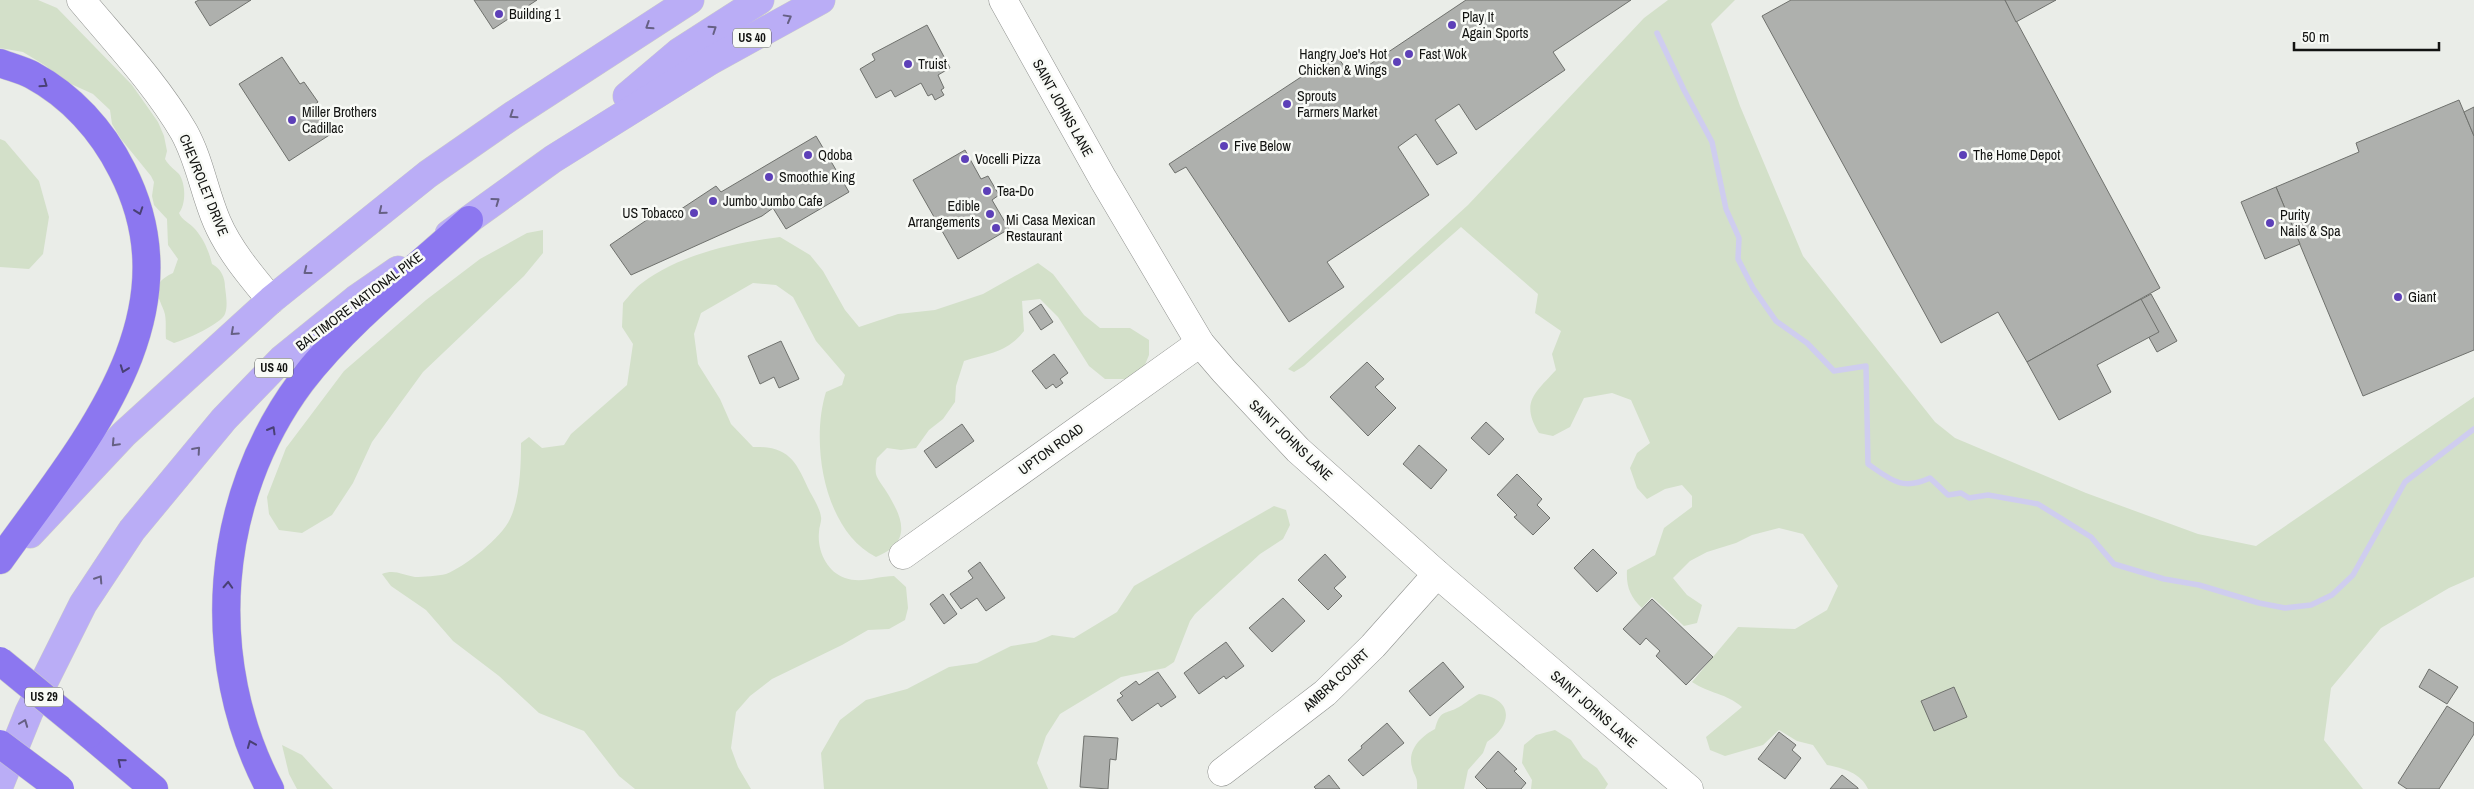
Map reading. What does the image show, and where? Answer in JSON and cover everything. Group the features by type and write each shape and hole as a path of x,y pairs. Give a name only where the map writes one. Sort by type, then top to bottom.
{"highway":[{"path":"0,63 32,75 89,119 111,150 129,184 141,217 148,259 145,295 137,333 121,376 99,420 0,560"},
{"path":"270,789 248,738 233,683 227,635 230,546 242,498 259,452 301,383 342,336 469,220"},
{"name":"US 29","path":"0,661 154,789"},
{"path":"0,744 60,789"}],"main road":[{"path":"0,567 124,434 271,300 428,174 513,115 690,0"},
{"path":"553,159 679,52 760,0"},
{"name":"BALTIMORE NATIONAL PIKE","path":"0,784 29,712 83,604 132,530 182,467 282,360 356,299 553,159 710,61 821,0"}],"street":[{"name":"CHEVROLET DRIVE","path":"81,0 162,98 184,134 200,167 217,221 228,243 271,300"},
{"name":"SAINT JOHNS LANE","path":"1002,0 1103,179 1200,343 1241,390 1298,450 1437,574 1689,789"},
{"name":"UPTON ROAD","path":"903,555 1200,343"},
{"name":"AMBRA COURT","path":"1222,772 1325,693 1373,646 1437,574"}],"green space":[{"path":"0,0 38,0 57,8 132,85 158,122 164,136 167,151 165,159 179,174 183,183 184,199 179,213 200,235 212,264 220,271 224,280 227,300 226,311 217,322 202,331 174,343 166,339 165,314 157,289 161,281 173,273 178,259 168,245 167,219 154,205 152,196 154,182 121,139 112,124 110,110 93,94 60,79 46,66 23,52 0,48"},
{"path":"1668,0 1735,0 1711,24 1740,106 1803,256 1935,422 1955,438 2086,493 2198,534 2256,546 2474,397 2474,577 2449,588 2381,628 2331,688 2324,740 2363,789 1868,789 1865,783 1856,775 1827,765 1813,745 1797,741 1779,730 1763,745 1725,756 1710,750 1706,737 1742,707 1730,699 1692,682 1738,627 1795,629 1827,610 1838,586 1803,534 1779,528 1752,535 1736,543 1707,552 1690,561 1673,578 1687,595 1702,605 1697,623 1684,626 1652,597 1642,608 1634,600 1630,591 1627,581 1627,570 1655,555 1664,528 1692,507 1692,496 1682,485 1665,489 1647,499 1637,488 1630,468 1637,453 1650,443 1631,400 1612,393 1584,398 1570,427 1553,436 1539,433 1533,422 1530,406 1536,392 1556,370 1552,354 1561,331 1535,313 1538,294 1461,227 1304,366 1294,372 1288,369 1468,205 1644,18"},
{"path":"0,139 5,141 39,181 49,217 43,254 29,269 0,267"},
{"path":"543,230 543,253 524,276 423,372 372,442 353,483 332,515 302,533 279,530 269,514 267,497 286,448 344,371 426,300 480,259 527,233"},
{"path":"780,237 810,255 823,271 845,310 859,327 898,314 935,310 983,294 1038,263 1053,274 1084,315 1100,328 1130,328 1149,340 1149,355 1142,372 1125,379 1105,379 1089,366 1058,317 1040,299 1022,301 1024,331 1018,338 997,351 964,361 956,386 955,402 943,419 929,430 916,448 901,450 887,448 877,458 877,476 897,511 901,528 900,537 896,544 888,551 876,557 858,545 844,527 833,507 821,460 821,413 826,392 842,385 845,375 816,341 793,297 776,285 753,283 701,313 694,334 698,364 720,399 731,424 753,447 776,449 784,453 796,464 817,504 821,519 819,532 820,546 828,566 839,575 851,580 894,576 906,587 908,608 905,620 889,629 868,630 842,645 772,679 750,696 736,712 731,748 738,767 751,789 635,789 619,776 584,731 539,713 499,676 453,641 426,610 391,586 382,574 395,572 415,577 446,574 463,565 499,534 510,519 516,502 521,443 529,437 542,448 564,445 571,434 627,385 633,344 622,327 623,303 639,285 673,264 690,257 744,243"},
{"path":"1274,506 1286,510 1290,525 1283,539 1260,554 1195,614 1190,621 1174,662 1165,668 1121,677 1060,714 1046,736 1037,763 1048,789 824,789 821,753 840,720 866,700 907,689 949,667 977,663 1011,646 1036,642 1052,635 1074,638 1117,612 1134,586"},
{"path":"1479,694 1499,701 1504,707 1505,721 1502,728 1487,742 1483,753 1468,770 1464,789 1417,789 1416,776 1411,760 1417,744 1425,735 1435,729 1441,715 1459,707"},
{"path":"1555,730 1571,740 1583,758 1597,768 1608,784 1605,789 1531,789 1532,780 1522,763 1524,745 1536,735"},
{"path":"282,745 302,755 333,789 297,789 289,774"}],"building":[{"path":"199,0 251,0 210,26 195,2"},
{"name":"Building 1","path":"474,0 537,0 493,29"},
{"path":"1466,0 1631,0 1553,52 1565,70 1476,130 1459,104 1435,120 1457,153 1437,165 1416,134 1398,147 1429,195 1327,262 1344,287 1289,322 1186,167 1175,173 1169,164 1336,54 1351,77"},
{"name":"The Home Depot","path":"1791,0 2005,0 2160,288 2027,362 1998,312 1941,343 1762,16"},
{"path":"2005,0 2056,0 2016,22"},
{"name":"Truist","path":"927,25 950,68 938,75 944,88 941,90 944,95 935,100 932,94 928,96 921,83 895,97 891,90 876,98 860,69 875,60 872,54"},
{"name":"Miller Brothers Cadillac","path":"282,57 300,84 304,82 318,102 313,106 331,134 289,161 239,84"},
{"name":"Giant","path":"2459,100 2474,136 2474,350 2363,396 2276,187 2359,152 2356,143"},
{"path":"2474,107 2474,136 2464,112"},
{"path":"816,136 849,192 786,229 773,208 762,216 631,275 610,245 660,211 666,219 716,186 721,192"},
{"path":"965,150 981,179 988,176 999,195 992,200 1009,229 958,259 913,180"},
{"name":"Purity Nails & Spa","path":"2276,187 2300,244 2265,259 2241,202"},
{"path":"2151,294 2177,341 2157,352 2131,305"},
{"path":"2141,299 2159,332 2097,365 2111,392 2059,420 2027,362"},
{"path":"1041,304 1053,322 1041,330 1029,312"},
{"path":"781,341 799,379 779,388 774,377 760,384 748,356"},
{"path":"1054,354 1068,373 1060,379 1063,383 1056,388 1053,384 1046,389 1032,371"},
{"path":"1367,362 1384,379 1375,387 1396,408 1368,436 1330,397"},
{"path":"1486,422 1504,439 1489,455 1471,438"},
{"path":"962,424 974,441 936,468 924,451"},
{"path":"1419,445 1447,470 1431,489 1403,464"},
{"path":"1517,474 1542,499 1537,505 1550,518 1533,535 1514,517 1517,515 1497,495"},
{"path":"1593,549 1617,573 1597,592 1574,568"},
{"path":"1325,554 1346,577 1334,588 1342,596 1328,610 1298,580"},
{"path":"980,562 1005,598 986,611 977,598 961,609 950,594 973,578 968,571"},
{"path":"943,594 957,614 944,624 930,604"},
{"path":"1283,598 1305,621 1272,652 1249,628"},
{"path":"1652,599 1713,657 1686,685 1656,656 1660,651 1646,638 1640,645 1623,629"},
{"path":"1226,642 1244,666 1226,679 1224,676 1199,694 1184,673"},
{"path":"1443,662 1464,687 1430,716 1409,691"},
{"path":"2429,669 2458,687 2447,704 2419,687"},
{"path":"1158,672 1176,697 1161,707 1158,703 1132,721 1117,700 1123,696 1120,693 1136,681 1139,685"},
{"path":"1954,687 1967,717 1934,731 1921,701"},
{"path":"2447,706 2474,723 2474,734 2439,789 2407,789 2398,783"},
{"path":"1387,723 1404,743 1363,776 1348,760"},
{"path":"1779,732 1796,745 1792,750 1801,758 1785,779 1758,759"},
{"path":"1084,736 1118,738 1116,760 1110,759 1108,789 1080,787"},
{"path":"1498,751 1517,769 1514,771 1526,783 1521,789 1487,789 1475,777"},
{"path":"1329,775 1340,789 1316,789 1314,787"},
{"path":"1842,775 1858,788 1858,789 1830,789"}],"waterway":[{"path":"1657,33 1684,90 1712,142 1726,209 1739,238 1738,259 1753,288 1776,321 1807,343 1834,371 1866,366 1868,464 1890,479 1904,484 1912,484 1930,478 1948,495 1961,493 1969,498 1988,495 2038,504 2091,537 2114,564 2164,579 2199,585 2259,603 2285,608 2311,605 2332,595 2353,575 2405,482 2474,429"}],"place":[{"name":"Building 1","path":"499,14"},
{"name":"Play It Again Sports","path":"1452,25"},
{"name":"Fast Wok","path":"1409,54"},
{"name":"Hangry Joe's Hot Chicken & Wings","path":"1397,62"},
{"name":"Truist","path":"908,64"},
{"name":"Sprouts Farmers Market","path":"1287,104"},
{"name":"Miller Brothers Cadillac","path":"292,120"},
{"name":"Five Below","path":"1224,146"},
{"name":"Qdoba","path":"808,155"},
{"name":"The Home Depot","path":"1963,155"},
{"name":"Vocelli Pizza","path":"965,159"},
{"name":"Smoothie King","path":"769,177"},
{"name":"Tea-Do","path":"987,191"},
{"name":"Jumbo Jumbo Cafe","path":"713,201"},
{"name":"US Tobacco","path":"694,213"},
{"name":"Edible Arrangements","path":"990,214"},
{"name":"Purity Nails & Spa","path":"2270,223"},
{"name":"Mi Casa Mexican Restaurant","path":"996,228"},
{"name":"Giant","path":"2398,297"}]}
